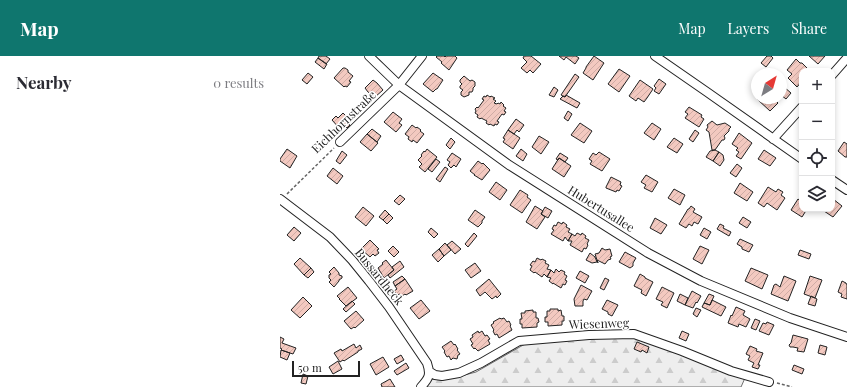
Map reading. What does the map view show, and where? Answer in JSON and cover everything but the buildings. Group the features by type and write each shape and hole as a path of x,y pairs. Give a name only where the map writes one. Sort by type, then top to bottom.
{"street":[{"name":"Hubertusallee","path":"369,56 399,85 509,165 648,253 708,284 790,318 847,337"},
{"name":"Eichhornstraße","path":"340,142 399,85 422,56"},
{"path":"655,56 799,157"},
{"path":"835,72 847,58"},
{"path":"773,139 799,110"},
{"path":"835,182 847,190"},
{"name":"Bussardheck","path":"281,201 330,237 352,260 394,314 427,363 430,372"},
{"name":"Wiesenweg","path":"430,372 435,375 442,376 459,373 481,363 518,341 589,335 634,334 682,351 731,371 769,382"},
{"path":"420,387 428,378 430,372"}],"path":[{"name":"Eichhornstraße","path":"281,201 340,142"},
{"path":"769,382 792,387"}],"green space":[{"path":"616,335 636,337 745,378 741,387 425,387 432,379 457,377 476,372 525,344"}]}
